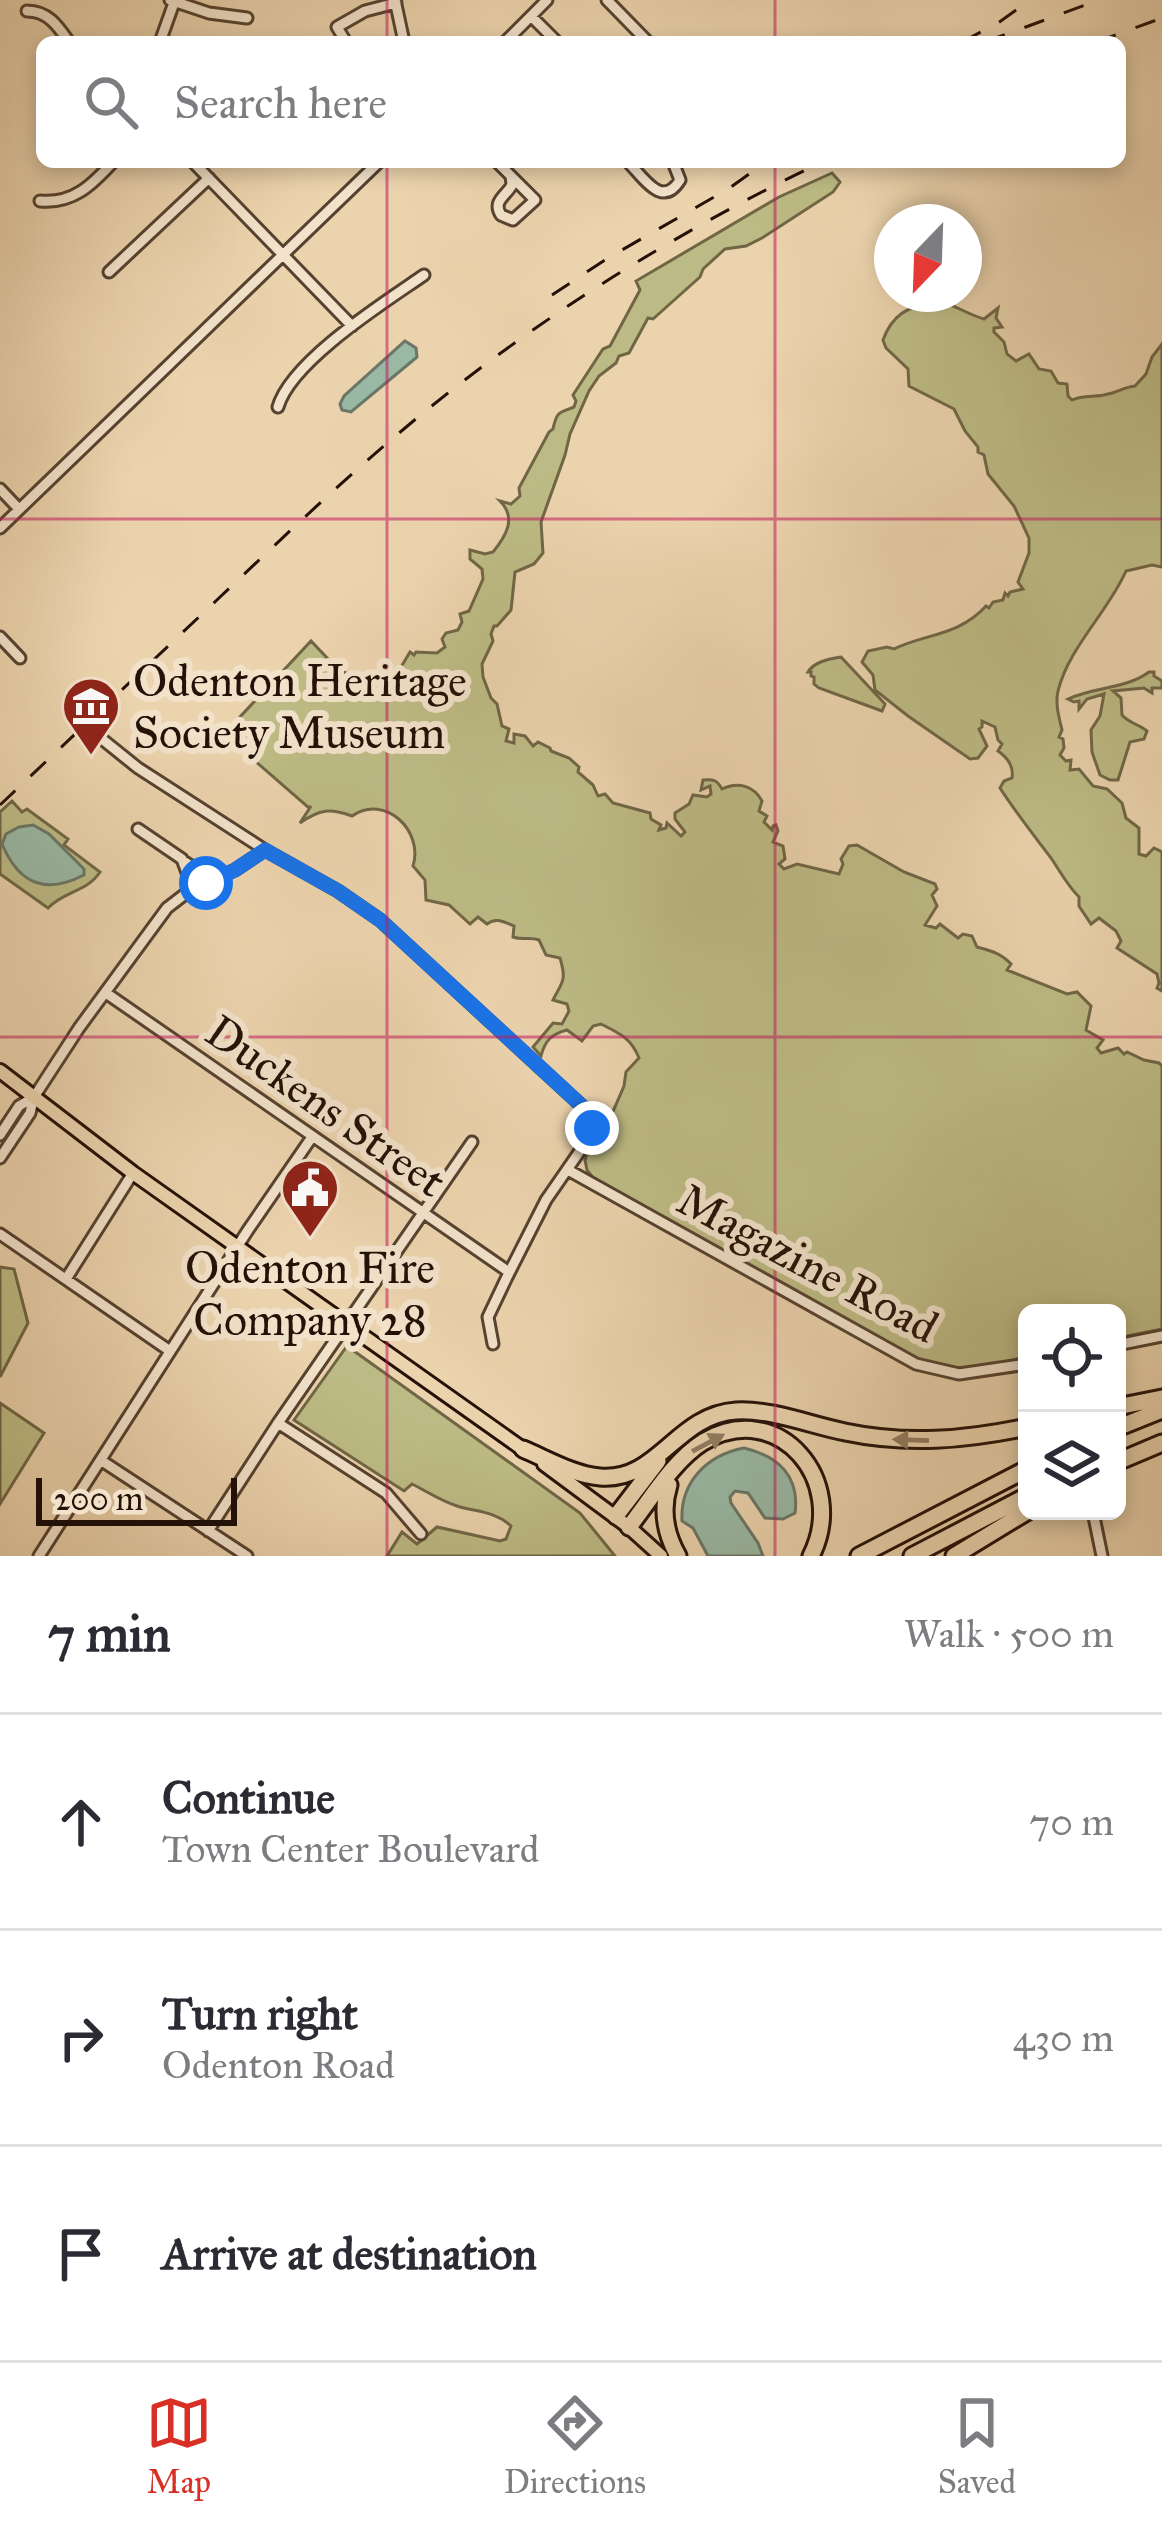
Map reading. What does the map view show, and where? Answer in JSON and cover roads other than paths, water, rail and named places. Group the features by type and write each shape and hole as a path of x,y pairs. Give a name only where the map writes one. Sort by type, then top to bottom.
{"highway":[{"path":"1126,1406 1162,1398"},
{"path":"1126,1424 1162,1410"},
{"path":"523,1449 588,1475 614,1478 646,1465 704,1419 733,1411 899,1440 962,1439 1018,1429"},
{"path":"622,1521 703,1442 736,1432 771,1436 793,1447 811,1468 821,1494 821,1533 811,1556"},
{"path":"622,1521 678,1436"},
{"path":"1126,1454 1162,1439"},
{"path":"677,1466 667,1487 664,1515 678,1556"},
{"path":"859,1556 1018,1474"},
{"path":"912,1556 1018,1501"},
{"path":"953,1556 1018,1517"}],"main road":[{"path":"0,1071 133,1173 622,1521 661,1556"}],"street":[{"path":"512,36 547,0"},
{"path":"608,0 642,36"},
{"path":"162,36 173,1 209,14 247,18"},
{"path":"342,36 337,27 365,11 396,2 403,36"},
{"path":"27,11 49,18 64,36"},
{"path":"531,16 550,36"},
{"path":"40,201 61,202 79,194 107,168"},
{"path":"199,168 352,326"},
{"path":"0,528 374,168"},
{"path":"503,168 511,176 535,200 513,220 501,215 497,206 512,185 511,176"},
{"path":"634,168 665,193 680,180 675,168"},
{"path":"109,272 209,178"},
{"path":"278,406 289,385 352,326 424,275"},
{"path":"0,489 20,509"},
{"path":"0,637 20,658"},
{"path":"97,735 138,768 380,920 584,1108 592,1122 590,1135 546,1200 488,1317 493,1344"},
{"path":"138,829 187,868 213,880"},
{"path":"173,901 265,850"},
{"path":"187,868 193,889"},
{"path":"0,1158 30,1114 34,1097 173,901 187,868"},
{"name":"Duckens Street","path":"106,993 509,1272"},
{"path":"0,1135 20,1106 34,1097"},
{"path":"39,1556 312,1137"},
{"path":"208,1531 472,1142"},
{"name":"Magazine Road","path":"568,1170 916,1364 959,1374 1018,1365"},
{"path":"66,1279 133,1173"},
{"path":"0,1234 170,1352"},
{"path":"1126,1343 1162,1336"},
{"path":"278,1423 386,1493 421,1534"},
{"path":"102,1461 248,1556"},
{"path":"1095,1520 1102,1556"}],"railway":[{"path":"973,36 1030,0"},
{"path":"1001,36 1099,0"},
{"path":"1112,36 1162,18"},
{"path":"552,295 758,168"},
{"path":"0,805 335,489 457,386 634,264 810,168"}],"place":[{"name":"Odenton Heritage Society Museum","path":"91,757"},
{"name":"Odenton Fire Company 28","path":"310,1239"}]}
